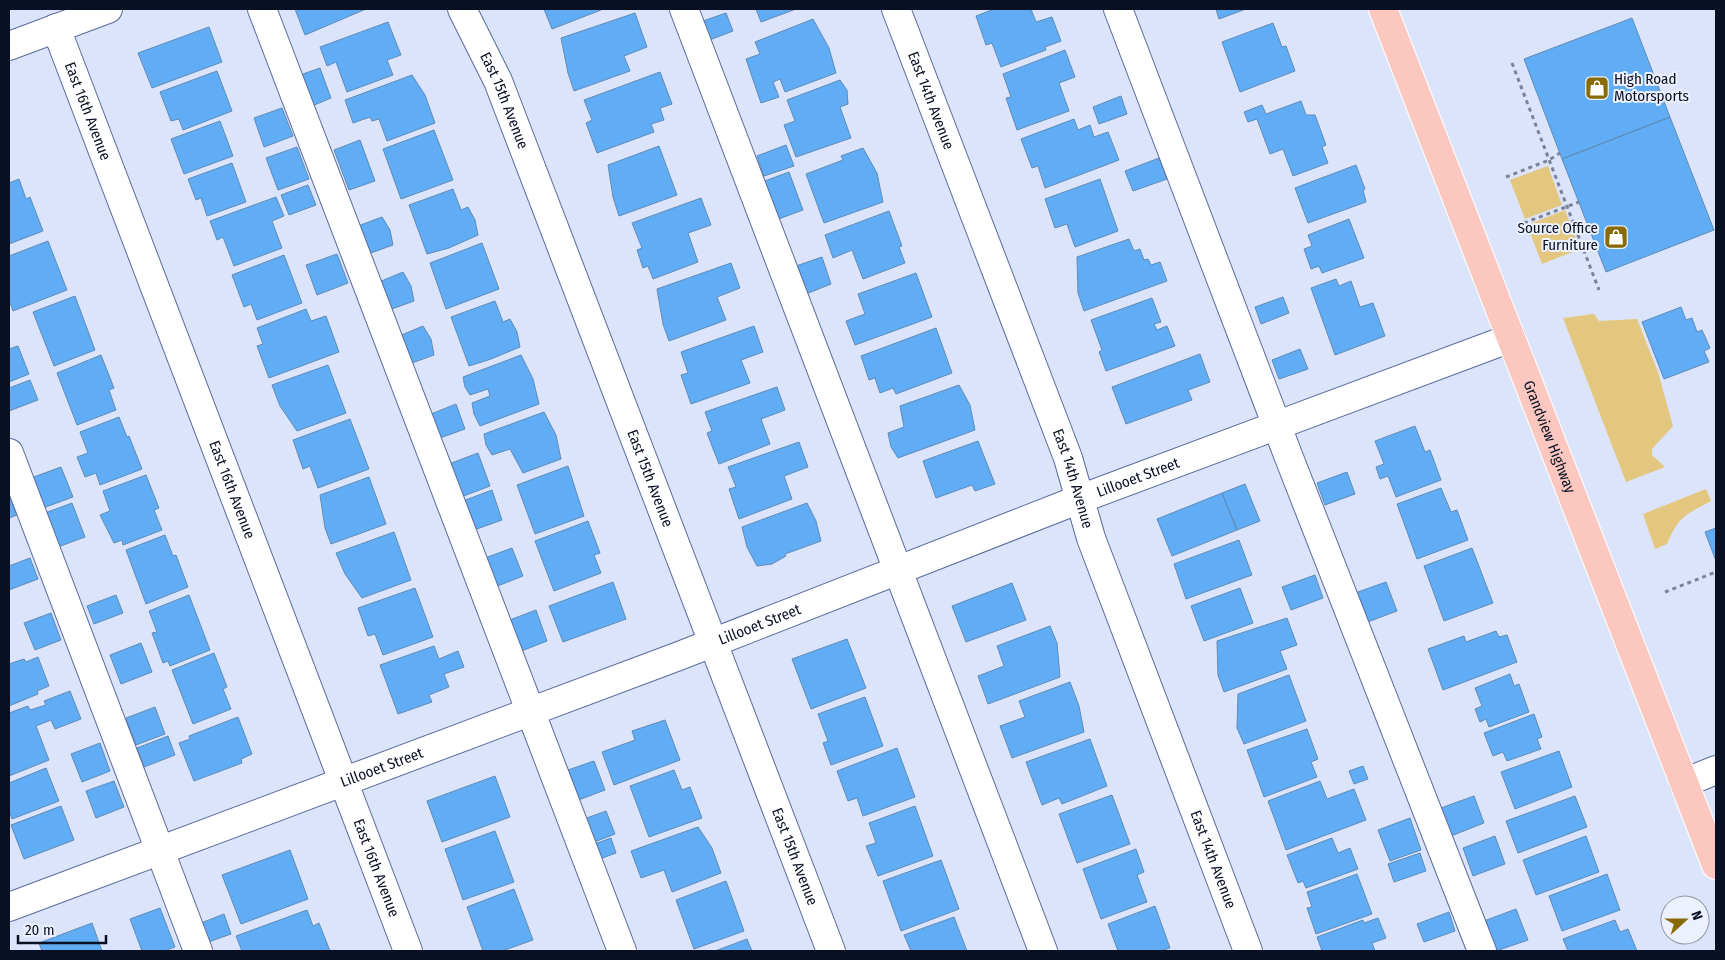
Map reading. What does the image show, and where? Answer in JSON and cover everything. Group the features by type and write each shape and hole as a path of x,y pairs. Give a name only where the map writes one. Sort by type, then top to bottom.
{"main road":[{"name":"Grandview Highway","path":"1383,9 1716,865"}],"street":[{"path":"9,46 108,9"},
{"path":"262,9 622,951"},
{"name":"East 15th Avenue","path":"462,9 498,81 830,951"},
{"path":"684,9 1043,951"},
{"name":"East 14th Avenue","path":"896,9 1068,458 1091,538 1248,951"},
{"path":"1118,9 1277,425 1482,951"},
{"name":"East 16th Avenue","path":"56,28 408,951"},
{"name":"Lillooet Street","path":"9,907 712,644 1080,499 1511,338"},
{"path":"9,453 198,951"},
{"path":"1684,782 1716,770"}],"path":[{"path":"1512,64 1599,290"},
{"path":"1506,177 1550,160 1560,153"},
{"path":"1524,223 1579,202"},
{"path":"1665,592 1716,572"}],"shaded area":[{"path":"1548,166 1562,205 1525,219 1510,180"},
{"path":"1565,210 1580,249 1542,264 1527,225"},
{"path":"1594,314 1599,321 1637,319 1658,372 1673,426 1652,449 1652,455 1665,467 1626,482 1563,318"},
{"path":"1706,489 1711,501 1684,517 1675,527 1667,544 1655,549 1643,514"}],"building":[{"path":"295,9 366,9 305,35"},
{"path":"544,9 601,9 601,10 552,29"},
{"path":"756,9 796,9 761,22"},
{"path":"994,9 1031,9 1036,22 1052,17 1061,41 1045,47 1046,50 1001,67 992,43 986,45 976,16"},
{"path":"1216,9 1246,9 1219,19"},
{"path":"635,13 647,47 624,56 630,71 574,91 568,73 561,38"},
{"path":"726,13 733,31 707,41 700,22"},
{"name":"High Road Motorsports","path":"1632,18 1670,117 1562,159 1524,59"},
{"path":"813,19 829,48 836,73 785,92 780,79 773,82 779,97 761,103 746,59 760,54 755,42"},
{"path":"388,22 401,55 387,60 393,75 347,92 336,62 327,66 320,47"},
{"path":"1273,23 1282,47 1286,46 1295,71 1240,92 1222,42"},
{"path":"209,27 222,62 152,88 138,53"},
{"path":"1065,50 1075,77 1059,83 1069,111 1017,130 1006,98 1011,97 1003,74"},
{"path":"320,68 331,98 312,106 300,75"},
{"path":"217,71 232,111 183,130 179,119 171,121 160,92"},
{"path":"660,72 672,104 660,108 664,120 651,124 654,132 597,153 586,123 592,120 584,100"},
{"path":"412,75 425,95 435,123 387,141 379,119 372,121 370,117 353,123 345,100"},
{"path":"840,80 847,90 848,104 840,107 851,138 796,157 784,125 795,121 787,100"},
{"path":"1121,96 1127,114 1099,124 1093,107"},
{"path":"1301,101 1306,115 1315,115 1326,145 1322,147 1328,163 1293,176 1283,149 1270,154 1257,119 1248,122 1244,112 1262,105 1266,114"},
{"path":"282,108 293,136 264,147 254,118"},
{"path":"1670,117 1714,230 1606,272 1562,159"},
{"path":"1074,119 1078,130 1090,125 1094,137 1108,132 1119,160 1045,188 1038,166 1032,168 1021,139"},
{"path":"220,121 233,156 184,174 171,139"},
{"path":"434,130 453,180 401,199 383,149"},
{"path":"360,140 375,181 349,190 334,150"},
{"path":"786,145 794,166 764,176 757,156"},
{"path":"659,146 677,195 619,216 613,197 608,165"},
{"path":"297,147 309,179 278,190 266,158"},
{"path":"863,148 877,173 883,202 824,223 806,174 843,160 841,156"},
{"path":"1159,158 1167,179 1133,191 1125,171"},
{"path":"232,163 246,202 207,216 201,198 196,200 188,179"},
{"path":"1356,165 1365,189 1363,190 1366,202 1308,223 1295,188"},
{"path":"789,172 803,210 776,220 762,182"},
{"path":"19,179 26,199 30,197 43,231 9,244 9,183"},
{"path":"1100,179 1118,231 1075,247 1067,224 1055,228 1045,199"},
{"path":"308,185 316,205 289,215 281,195"},
{"path":"453,189 461,210 468,207 475,220 478,235 449,248 427,254 409,205"},
{"path":"276,197 284,216 272,221 282,248 234,266 223,237 217,240 210,221"},
{"path":"701,198 711,225 688,233 698,262 653,279 648,266 643,268 637,250 642,248 632,223"},
{"path":"889,211 902,246 899,247 905,263 863,279 852,250 833,258 825,235"},
{"path":"382,217 390,230 393,245 368,254 358,226"},
{"path":"1349,219 1364,258 1322,273 1319,266 1311,269 1304,249 1312,246 1308,235"},
{"path":"1129,239 1134,251 1140,249 1144,260 1148,259 1151,265 1160,262 1167,281 1084,311 1078,293 1077,257"},
{"path":"48,241 67,290 13,311 9,300 9,256"},
{"path":"482,243 499,289 446,309 430,263"},
{"path":"337,254 348,283 317,295 306,265"},
{"path":"284,255 302,303 257,320 251,304 244,307 232,275"},
{"path":"822,257 831,284 806,294 796,266"},
{"path":"731,263 740,288 717,297 726,320 669,341 663,324 657,289"},
{"path":"403,272 411,286 414,301 389,310 379,282"},
{"path":"916,273 932,317 855,345 846,321 865,314 858,294"},
{"path":"1336,279 1339,286 1351,281 1360,307 1373,303 1385,336 1335,355 1311,288"},
{"path":"75,296 95,350 54,366 33,312"},
{"path":"1283,297 1289,313 1261,324 1255,307"},
{"path":"1152,298 1161,322 1154,324 1157,330 1167,326 1175,346 1106,371 1099,352 1102,350 1091,320"},
{"path":"495,301 503,322 510,319 517,332 520,347 469,366 451,317"},
{"path":"1681,307 1686,320 1692,318 1697,332 1702,330 1710,348 1704,351 1709,362 1664,379 1642,322"},
{"path":"306,309 311,321 326,316 339,352 269,378 257,346 263,344 257,328"},
{"path":"423,326 431,339 434,355 409,364 399,336"},
{"path":"754,326 763,352 741,360 750,383 691,404 681,375 688,373 681,352"},
{"path":"936,328 952,373 896,394 893,388 880,393 875,378 869,380 861,356"},
{"path":"18,346 29,374 9,382 9,349"},
{"path":"1300,349 1308,369 1279,379 1272,360"},
{"path":"1200,354 1210,382 1188,390 1192,400 1126,424 1112,387"},
{"path":"101,355 114,388 109,390 116,410 77,425 57,373"},
{"path":"521,355 533,379 539,404 480,426 474,414 472,403 490,396 488,389 470,395 465,387 463,377"},
{"path":"328,365 346,413 297,431 280,406 272,385"},
{"path":"30,380 38,400 9,411 9,388"},
{"path":"959,385 970,405 975,430 898,458 891,447 888,433 904,427 900,406"},
{"path":"777,387 785,410 761,419 770,444 719,464 707,433 712,431 705,412"},
{"path":"456,404 465,429 440,438 431,414"},
{"path":"544,412 556,435 561,459 523,473 510,449 492,455 486,445 484,434"},
{"path":"119,417 142,469 100,485 96,473 85,477 77,457 88,453 80,432"},
{"path":"350,419 369,469 318,488 310,466 303,469 293,440"},
{"path":"1415,426 1425,452 1430,450 1441,480 1396,497 1388,476 1380,479 1376,467 1384,464 1375,441"},
{"path":"978,441 995,484 975,491 972,485 936,498 923,461"},
{"path":"799,442 808,467 784,476 792,499 739,519 729,489 736,487 728,467"},
{"path":"478,453 490,486 461,497 449,464"},
{"path":"568,466 584,516 535,534 517,485"},
{"path":"61,467 73,497 43,508 31,478"},
{"path":"1347,472 1355,494 1325,505 1317,483"},
{"path":"146,475 159,508 154,510 162,530 123,545 122,540 114,543 100,515 110,511 103,491"},
{"path":"369,477 386,524 331,544 325,528 320,495"},
{"path":"1245,484 1260,521 1237,530 1222,493"},
{"path":"1441,488 1451,512 1457,510 1468,540 1417,559 1397,504"},
{"path":"492,490 502,520 474,530 463,501"},
{"path":"1222,493 1237,530 1172,556 1157,519"},
{"path":"9,495 17,515 9,518"},
{"path":"72,503 85,537 58,547 45,513"},
{"path":"807,503 816,521 821,541 785,554 786,556 772,564 757,566 747,547 742,527"},
{"path":"588,521 600,553 594,555 601,573 554,591 535,541"},
{"path":"1716,528 1716,561 1705,532"},
{"path":"394,532 411,580 362,598 345,574 336,553"},
{"path":"165,535 173,556 176,555 188,587 146,604 126,550"},
{"path":"1239,540 1252,575 1186,599 1174,564"},
{"path":"512,548 523,576 495,587 485,558"},
{"path":"1472,548 1493,603 1444,621 1424,566"},
{"path":"30,558 38,579 9,590 9,566"},
{"path":"1315,575 1323,598 1291,610 1282,587"},
{"path":"613,582 626,619 563,642 549,606"},
{"path":"1386,582 1397,611 1365,623 1355,593"},
{"path":"1012,583 1026,620 966,642 952,606"},
{"path":"415,588 433,637 383,655 375,634 368,636 358,608"},
{"path":"1240,588 1253,623 1204,641 1191,606"},
{"path":"116,595 123,613 94,624 87,606"},
{"path":"189,595 210,650 170,666 168,661 163,663 152,633 157,632 149,611"},
{"path":"536,610 547,641 519,652 507,621"},
{"path":"51,613 61,640 35,650 24,623"},
{"path":"1287,618 1297,645 1280,651 1287,669 1224,692 1218,675 1217,641"},
{"path":"1050,626 1057,643 1060,677 988,704 978,676 1004,666 997,646"},
{"path":"1496,631 1499,637 1507,635 1517,662 1443,690 1428,649 1464,636 1466,642"},
{"path":"847,639 866,688 811,709 792,659"},
{"path":"141,643 152,672 121,684 110,655"},
{"path":"434,646 439,659 458,651 464,667 444,674 449,687 429,695 432,702 398,714 380,665"},
{"path":"214,653 227,687 223,689 231,709 193,724 172,670"},
{"path":"38,657 49,686 37,691 38,694 9,706 9,664 24,659 26,662"},
{"path":"1510,674 1514,686 1519,684 1529,712 1489,727 1486,719 1480,722 1475,709 1482,706 1475,688"},
{"path":"1289,675 1306,721 1244,744 1237,728 1238,694"},
{"path":"1070,682 1079,706 1084,732 1012,758 1000,726 1025,717 1019,701"},
{"path":"70,691 81,719 55,729 51,720 36,726 49,760 9,776 9,713 28,706 30,710 46,705 44,701"},
{"path":"865,697 883,746 831,765 823,743 828,741 818,714"},
{"path":"155,707 165,734 136,745 126,718"},
{"path":"1534,714 1542,737 1537,739 1541,749 1507,761 1503,752 1493,756 1484,733"},
{"path":"238,717 252,754 241,759 242,763 194,781 179,743 190,739 189,736"},
{"path":"665,720 680,760 614,785 602,752 635,740 632,731"},
{"path":"1307,729 1318,759 1311,762 1317,777 1264,797 1247,750"},
{"path":"168,736 175,755 144,767 137,748"},
{"path":"1090,739 1107,786 1062,804 1059,798 1042,805 1026,762"},
{"path":"100,743 110,771 82,782 71,754"},
{"path":"897,748 915,797 863,816 857,798 848,801 837,771"},
{"path":"1559,751 1572,787 1515,809 1501,772"},
{"path":"594,761 605,790 576,801 565,771"},
{"path":"1363,766 1368,779 1354,784 1349,771"},
{"path":"46,768 59,801 12,819 9,811 9,783"},
{"path":"674,770 682,790 690,787 702,818 649,837 630,786"},
{"path":"495,776 510,817 442,842 427,801"},
{"path":"114,781 124,807 96,818 86,791"},
{"path":"1320,781 1327,799 1354,789 1366,820 1286,850 1268,801"},
{"path":"1112,795 1130,844 1077,863 1059,814"},
{"path":"1474,796 1484,823 1451,836 1441,808"},
{"path":"1575,796 1587,827 1518,853 1506,821"},
{"path":"61,806 74,840 24,859 11,825"},
{"path":"915,806 933,856 878,876 866,846 876,843 869,823"},
{"path":"606,811 615,834 592,843 584,819"},
{"path":"1410,818 1421,850 1390,861 1378,830"},
{"path":"698,827 712,848 721,873 672,892 664,870 641,878 631,851"},
{"path":"495,831 514,882 463,900 445,849"},
{"path":"1495,836 1505,864 1473,876 1463,848"},
{"path":"1586,836 1599,872 1536,895 1523,860"},
{"path":"611,838 616,853 597,860 592,845"},
{"path":"1332,838 1338,853 1350,848 1358,869 1306,888 1303,881 1298,883 1287,855"},
{"path":"1136,849 1144,872 1137,875 1147,902 1101,919 1083,869"},
{"path":"290,850 308,899 241,924 222,875"},
{"path":"1420,853 1426,871 1394,882 1388,864"},
{"path":"941,860 959,909 901,931 883,881"},
{"path":"1357,874 1372,914 1316,934 1307,908 1312,907 1307,892"},
{"path":"1607,874 1620,910 1562,931 1549,896"},
{"path":"726,881 744,931 694,949 676,900"},
{"path":"514,889 533,940 502,951 483,951 467,907"},
{"path":"1155,906 1170,948 1160,951 1118,951 1108,924"},
{"path":"160,908 175,947 164,951 142,951 130,919"},
{"path":"1516,909 1528,940 1496,951 1484,921"},
{"path":"307,910 313,926 319,923 330,951 242,951 236,936"},
{"path":"1449,912 1455,931 1424,942 1417,924"},
{"path":"224,914 231,934 203,944 196,925"},
{"path":"954,917 967,951 911,951 904,935"},
{"path":"1378,918 1386,938 1372,943 1375,951 1322,951 1317,937 1363,920 1364,923"},
{"path":"1615,920 1620,932 1628,929 1637,951 1568,951 1563,939"},
{"path":"92,923 102,951 42,951 39,943"},
{"path":"747,939 752,951 715,951"}],"place":[{"name":"High Road Motorsports","path":"1597,88"},
{"name":"Source Office Furniture","path":"1616,237"}]}
